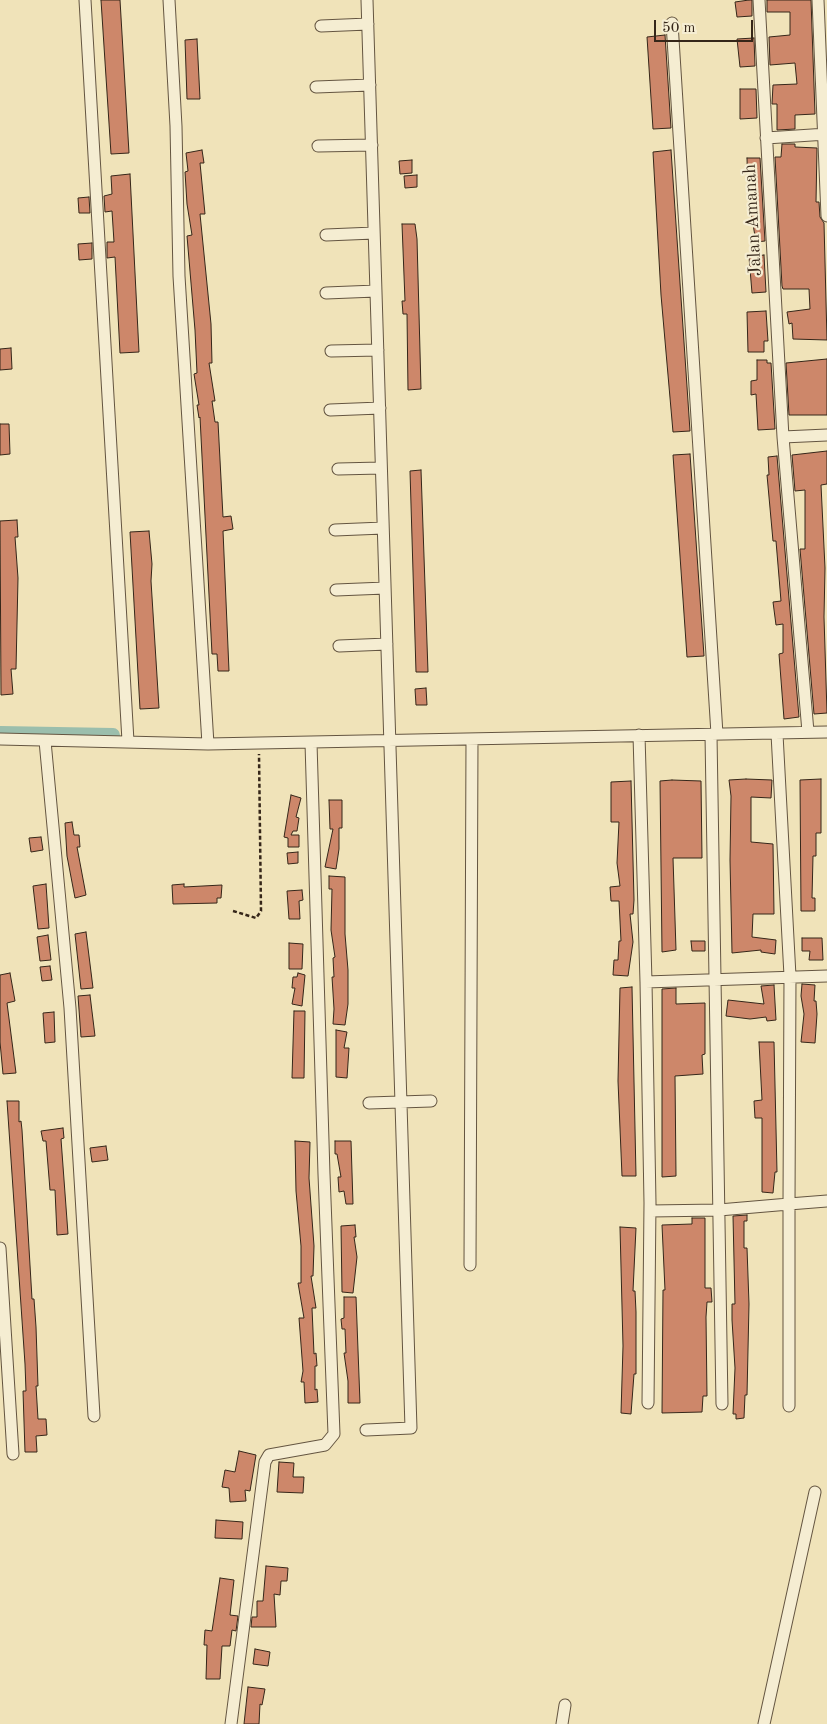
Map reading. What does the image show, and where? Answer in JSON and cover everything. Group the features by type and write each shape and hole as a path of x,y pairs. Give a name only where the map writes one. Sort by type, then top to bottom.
{"street":[{"path":"85,0 128,741"},
{"path":"169,0 176,126 179,276 208,744"},
{"path":"366,1430 411,1428 367,0"},
{"name":"Jalan Amanah","path":"759,0 783,437 808,732"},
{"path":"818,0 827,216"},
{"path":"672,23 714,734 715,979 722,1404"},
{"path":"321,26 368,24"},
{"path":"316,87 370,85"},
{"path":"766,138 825,134"},
{"path":"318,146 372,144"},
{"path":"326,235 374,233"},
{"path":"326,293 376,291"},
{"path":"331,351 378,350"},
{"path":"330,410 380,408"},
{"path":"783,437 827,435"},
{"path":"338,470 382,468"},
{"path":"335,530 383,528"},
{"path":"336,590 385,588"},
{"path":"340,646 387,644"},
{"path":"0,738 45,741 128,741 208,744 639,734 827,732"},
{"path":"639,734 650,1211 648,1403"},
{"path":"777,734 790,976 789,1406"},
{"path":"470,1265 472,739"},
{"path":"45,741 70,1008 94,1416"},
{"path":"231,1724 265,1462 269,1454 325,1445 334,1434 311,742"},
{"path":"646,982 827,976"},
{"path":"369,1103 401,1100 431,1101"},
{"path":"650,1211 719,1210 827,1201"},
{"path":"0,1248 13,1454"},
{"path":"764,1724 815,1492"},
{"path":"562,1724 565,1705"}],"path":[{"path":"234,911 256,918 261,911 259,743"}],"building":[{"path":"101,0 120,0 129,153 111,154"},
{"path":"752,0 752,16 737,17 735,2"},
{"path":"767,0 811,0 815,114 795,115 795,129 777,130 777,104 772,104 773,85 797,84 795,63 770,65 769,37 790,35 790,12 767,12"},
{"path":"665,35 671,128 653,129 647,37"},
{"path":"754,38 755,66 740,67 737,39"},
{"path":"197,39 200,99 187,99 185,40"},
{"path":"740,89 756,89 757,118 740,119"},
{"path":"782,144 795,144 795,147 817,148 816,202 819,202 820,217 824,223 827,340 793,339 792,323 789,324 787,312 810,309 809,289 783,289 782,286 775,157 781,157"},
{"path":"202,150 204,163 200,163 205,214 200,214 211,324 212,363 209,363 215,401 212,401 215,422 218,422 223,517 231,516 233,529 223,531 229,671 218,671 217,654 212,654 200,417 194,374 197,373 195,330 187,236 192,235 187,204 185,172 188,171 186,153"},
{"path":"671,150 690,431 673,432 661,295 653,152"},
{"path":"747,158 760,158 765,241 756,242 748,195"},
{"path":"412,160 412,173 400,174 399,161"},
{"path":"130,174 139,352 120,353 115,257 107,258 107,242 114,242 112,211 105,212 104,196 112,194 111,176"},
{"path":"417,175 417,187 405,188 404,176"},
{"path":"89,197 90,213 79,213 78,198"},
{"path":"402,224 415,224 417,239 421,389 408,390 407,314 403,314 402,301 405,301"},
{"path":"92,243 92,259 79,260 78,244"},
{"path":"764,255 766,292 752,293 749,257"},
{"path":"766,311 768,341 764,341 764,352 748,352 747,312"},
{"path":"11,348 12,369 0,370 0,349"},
{"path":"827,359 827,415 789,415 786,363"},
{"path":"757,360 767,360 767,363 771,363 775,429 758,430 756,394 751,395 751,381 757,380"},
{"path":"0,424 9,424 10,454 0,455"},
{"path":"827,451 827,484 821,485 825,568 824,617 827,713 814,714 800,549 805,549 805,490 795,491 792,455"},
{"path":"690,454 704,656 687,657 673,455"},
{"path":"777,456 799,717 784,719 779,654 783,653 783,624 776,625 773,602 781,601 776,541 773,541 767,475 769,475 768,457"},
{"path":"421,470 428,672 416,672 410,471"},
{"path":"17,520 18,537 15,537 18,578 16,669 11,669 13,694 1,695 0,521"},
{"path":"149,531 159,708 140,709 130,532"},
{"path":"426,688 427,705 416,705 415,689"},
{"path":"821,779 821,833 816,833 816,856 813,856 812,898 815,898 815,911 801,911 800,780"},
{"path":"729,780 772,780 771,798 751,797 751,842 773,844 774,914 753,914 752,937 776,940 775,954 761,952 761,950 732,953 731,796"},
{"path":"631,781 634,900 633,914 630,914 633,942 628,976 613,975 614,960 618,960 619,941 621,941 619,901 611,901 610,887 620,886 617,863 619,822 611,822 611,782"},
{"path":"660,781 701,781 702,858 673,858 676,950 662,952"},
{"path":"291,795 301,798 296,817 299,818 297,831 293,831 291,835 299,835 299,847 288,847 288,838 284,837"},
{"path":"329,800 342,800 342,828 339,828 339,849 336,869 325,867 333,829 330,829"},
{"path":"72,822 74,835 79,835 80,847 77,847 86,895 75,898 67,856 65,823"},
{"path":"41,837 43,850 31,852 29,838"},
{"path":"298,852 298,863 288,864 287,853"},
{"path":"329,876 345,877 348,1004 345,1025 333,1024 332,977 334,977 333,958 335,957 331,930 332,889 329,889"},
{"path":"46,884 49,928 38,929 33,886"},
{"path":"184,884 184,887 222,885 221,898 217,898 217,903 173,904 172,885"},
{"path":"302,890 303,900 299,901 300,919 289,919 287,891"},
{"path":"86,932 93,988 81,989 75,934"},
{"path":"48,935 51,960 40,961 37,937"},
{"path":"802,938 822,938 823,960 809,960 810,951 802,951"},
{"path":"691,941 705,941 705,951 692,951"},
{"path":"289,943 303,944 302,969 289,969"},
{"path":"50,966 52,980 42,981 40,967"},
{"path":"10,973 15,1001 7,1003 16,1073 3,1074 0,1042 0,975"},
{"path":"298,973 305,975 302,1006 292,1004 295,988 292,988 293,977 297,977"},
{"path":"802,984 815,985 814,1001 816,1001 817,1014 815,1043 801,1042 804,1014 801,996"},
{"path":"774,985 776,1020 767,1021 766,1017 750,1019 726,1016 728,1000 764,1004 761,986"},
{"path":"632,987 636,1176 622,1176 618,1081 620,988"},
{"path":"676,988 676,1004 705,1003 705,1054 702,1055 703,1074 675,1076 676,1176 662,1177 662,989"},
{"path":"90,995 95,1036 81,1037 78,996"},
{"path":"294,1011 305,1011 304,1078 292,1078"},
{"path":"54,1012 55,1042 45,1043 43,1013"},
{"path":"336,1030 347,1032 344,1048 349,1048 347,1078 336,1077"},
{"path":"759,1042 774,1042 777,1172 775,1172 773,1193 762,1192 762,1118 755,1118 754,1101 762,1100"},
{"path":"7,1101 19,1101 19,1122 21,1121 22,1130 32,1299 34,1299 36,1327 38,1419 46,1419 47,1435 36,1436 37,1452 25,1452 23,1391 26,1391 25,1364"},
{"path":"63,1128 64,1138 61,1139 68,1234 57,1235 55,1190 50,1190 46,1141 43,1141 41,1131"},
{"path":"295,1141 310,1142 309,1178 314,1246 313,1276 311,1276 316,1308 312,1308 314,1354 316,1353 317,1366 315,1366 315,1390 317,1389 318,1402 305,1403 304,1382 301,1382 303,1371 299,1318 304,1318 298,1283 301,1283 301,1246 296,1191"},
{"path":"335,1141 351,1141 353,1204 346,1204 344,1191 339,1192 338,1177 341,1177 337,1154 335,1154"},
{"path":"106,1146 108,1160 92,1162 90,1148"},
{"path":"747,1215 747,1221 744,1221 744,1248 747,1248 749,1304 747,1395 745,1395 744,1418 736,1419 736,1414 733,1414 735,1368 732,1304 735,1304 733,1216"},
{"path":"692,1218 705,1218 705,1288 711,1288 712,1302 707,1302 706,1317 707,1396 703,1396 702,1412 662,1413 663,1290 665,1290 662,1225 692,1224"},
{"path":"355,1225 356,1237 354,1237 357,1257 353,1293 342,1292 341,1226"},
{"path":"620,1227 636,1228 633,1291 635,1291 636,1312 636,1374 634,1374 631,1414 621,1413 623,1346"},
{"path":"344,1297 356,1297 360,1403 348,1403 348,1381 344,1353 346,1353 345,1329 342,1329 341,1319 344,1318"},
{"path":"239,1451 256,1455 250,1491 245,1490 246,1501 230,1502 229,1488 222,1487 225,1470 235,1472"},
{"path":"279,1462 294,1463 293,1477 304,1477 303,1493 277,1492"},
{"path":"216,1520 243,1522 242,1539 215,1538"},
{"path":"266,1566 288,1568 287,1581 281,1581 280,1595 274,1594 276,1627 251,1627 252,1617 257,1617 257,1601 263,1601"},
{"path":"220,1578 234,1580 230,1615 238,1616 236,1631 232,1630 230,1646 222,1646 220,1679 206,1679 207,1645 204,1645 205,1630 212,1631"},
{"path":"255,1649 270,1652 268,1666 253,1664"},
{"path":"248,1687 265,1689 262,1705 260,1704 259,1724 244,1724"}],"waterway":[{"path":"1,733 113,735"}]}
